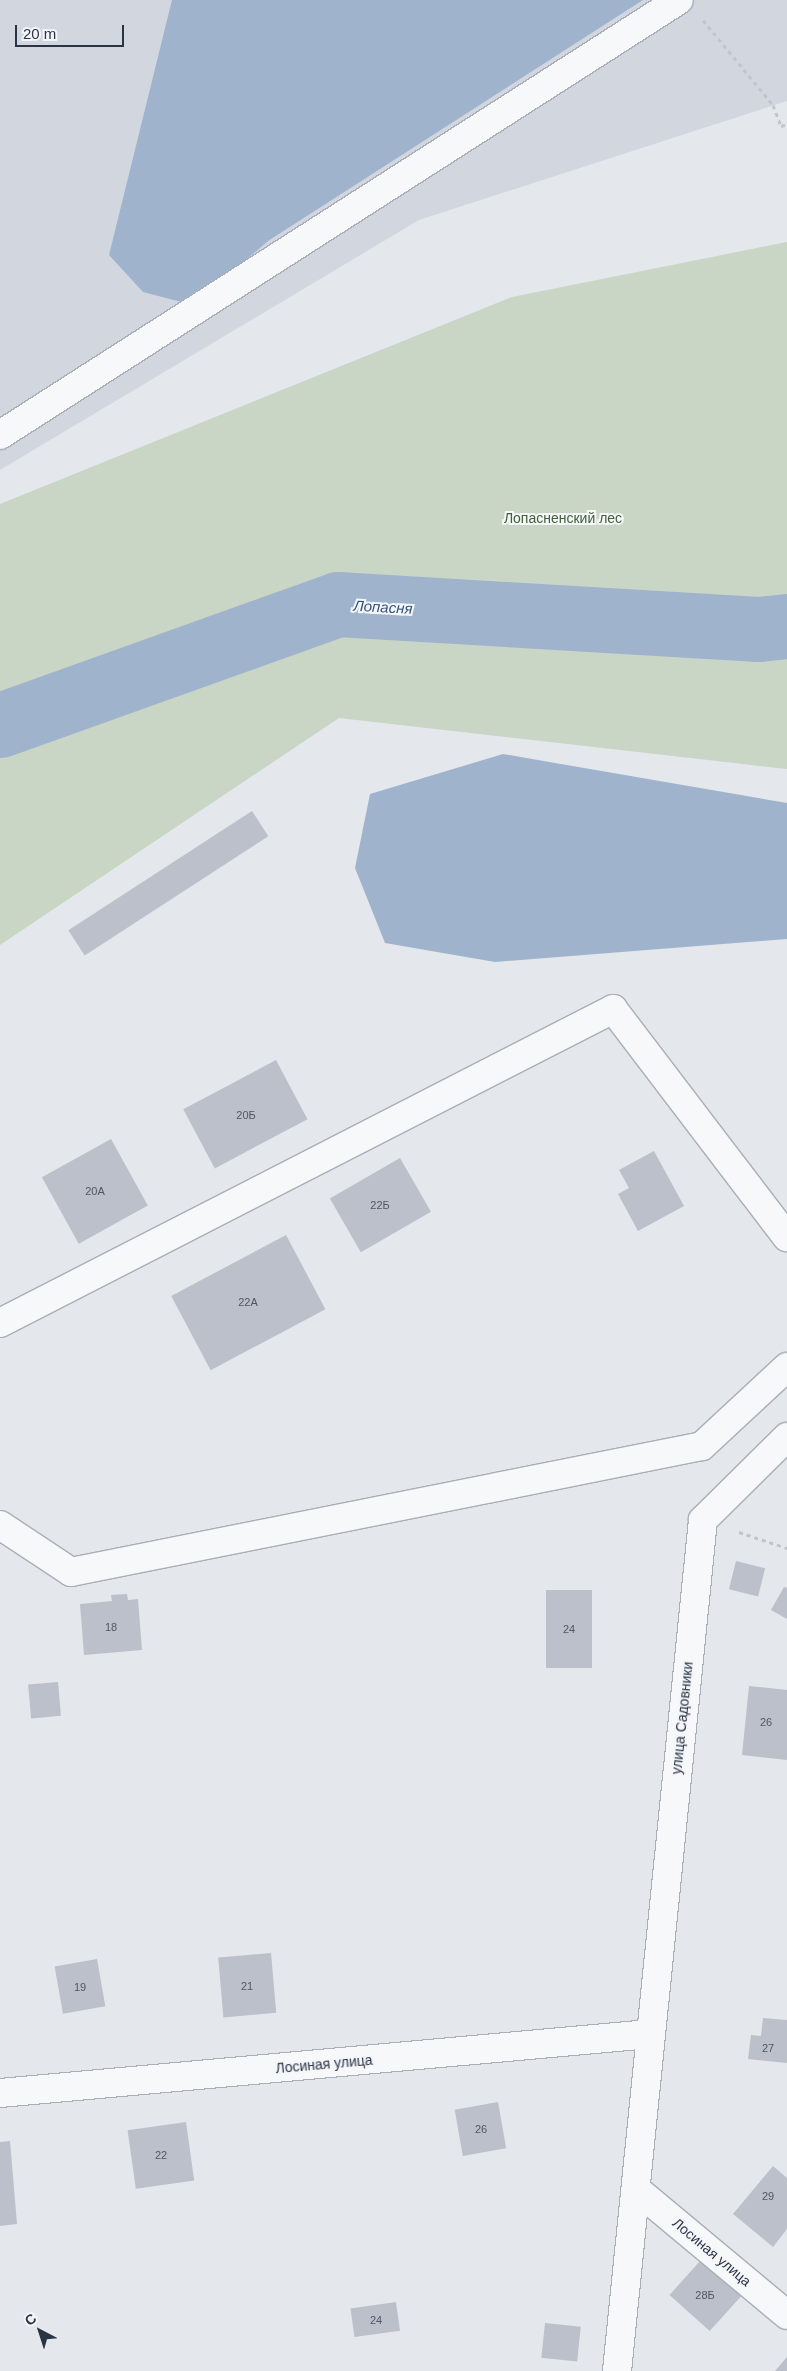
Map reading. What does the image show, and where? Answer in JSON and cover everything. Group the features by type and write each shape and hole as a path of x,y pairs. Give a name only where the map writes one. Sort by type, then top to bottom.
{"street":[{"path":"0,435 688,8"},
{"path":"0,1323 613,1009 787,1237"},
{"path":"0,1525 71,1572 702,1446 787,1367"},
{"path":"703,1520 787,1437"},
{"name":"улица Садовники","path":"617,2371 637,2190 649,2034 703,1520"},
{"name":"Лосиная улица","path":"0,2093 649,2034"},
{"name":"Лосиная улица","path":"637,2190 787,2315"}],"path":[{"path":"688,8 773,105 780,126 787,124"},
{"path":"703,1520 787,1548"}],"shaded area":[{"path":"0,0 787,0 787,101 419,220 0,470"}],"green space":[{"name":"Лопасненский лес","path":"787,242 787,769 339,718 0,945 0,504 512,297"}],"water":[{"path":"172,0 643,0 268,241 193,305 143,292 109,255"},
{"path":"503,754 787,803 787,939 495,962 385,943 355,868 370,794"}],"building":[{"path":"252,811 268,836 85,955 68,930"},
{"path":"276,1060 307,1119 215,1168 183,1109"},
{"path":"111,1139 148,1205 79,1244 42,1177"},
{"path":"654,1151 684,1206 638,1231 618,1194 629,1188 619,1170"},
{"path":"400,1158 431,1212 361,1252 330,1198"},
{"path":"286,1235 325,1309 211,1370 171,1296"},
{"path":"736,1561 765,1568 758,1596 729,1589"},
{"path":"784,1587 787,1588 787,1619 771,1610"},
{"path":"546,1590 592,1590 592,1668 546,1668"},
{"path":"127,1594 128,1600 138,1599 142,1650 84,1655 80,1604 112,1601 111,1595"},
{"path":"58,1682 61,1716 31,1718 28,1685"},
{"path":"749,1686 787,1690 787,1760 742,1755"},
{"path":"271,1953 276,2013 223,2017 218,1958"},
{"path":"97,1959 105,2006 63,2014 55,1966"},
{"path":"763,2018 787,2020 787,2063 748,2059 751,2035 761,2036"},
{"path":"498,2102 506,2148 463,2156 455,2110"},
{"path":"186,2122 194,2180 136,2189 128,2130"},
{"path":"10,2141 17,2224 0,2226 0,2142"},
{"path":"773,2166 787,2178 787,2229 773,2247 733,2214"},
{"path":"701,2260 741,2296 710,2331 670,2295"},
{"path":"396,2302 400,2331 354,2337 350,2308"},
{"path":"545,2323 581,2327 577,2362 541,2358"},
{"path":"787,2357 787,2371 775,2371"}],"waterway":[{"name":"Лопасня","path":"0,725 338,604 758,629 787,626"}]}
